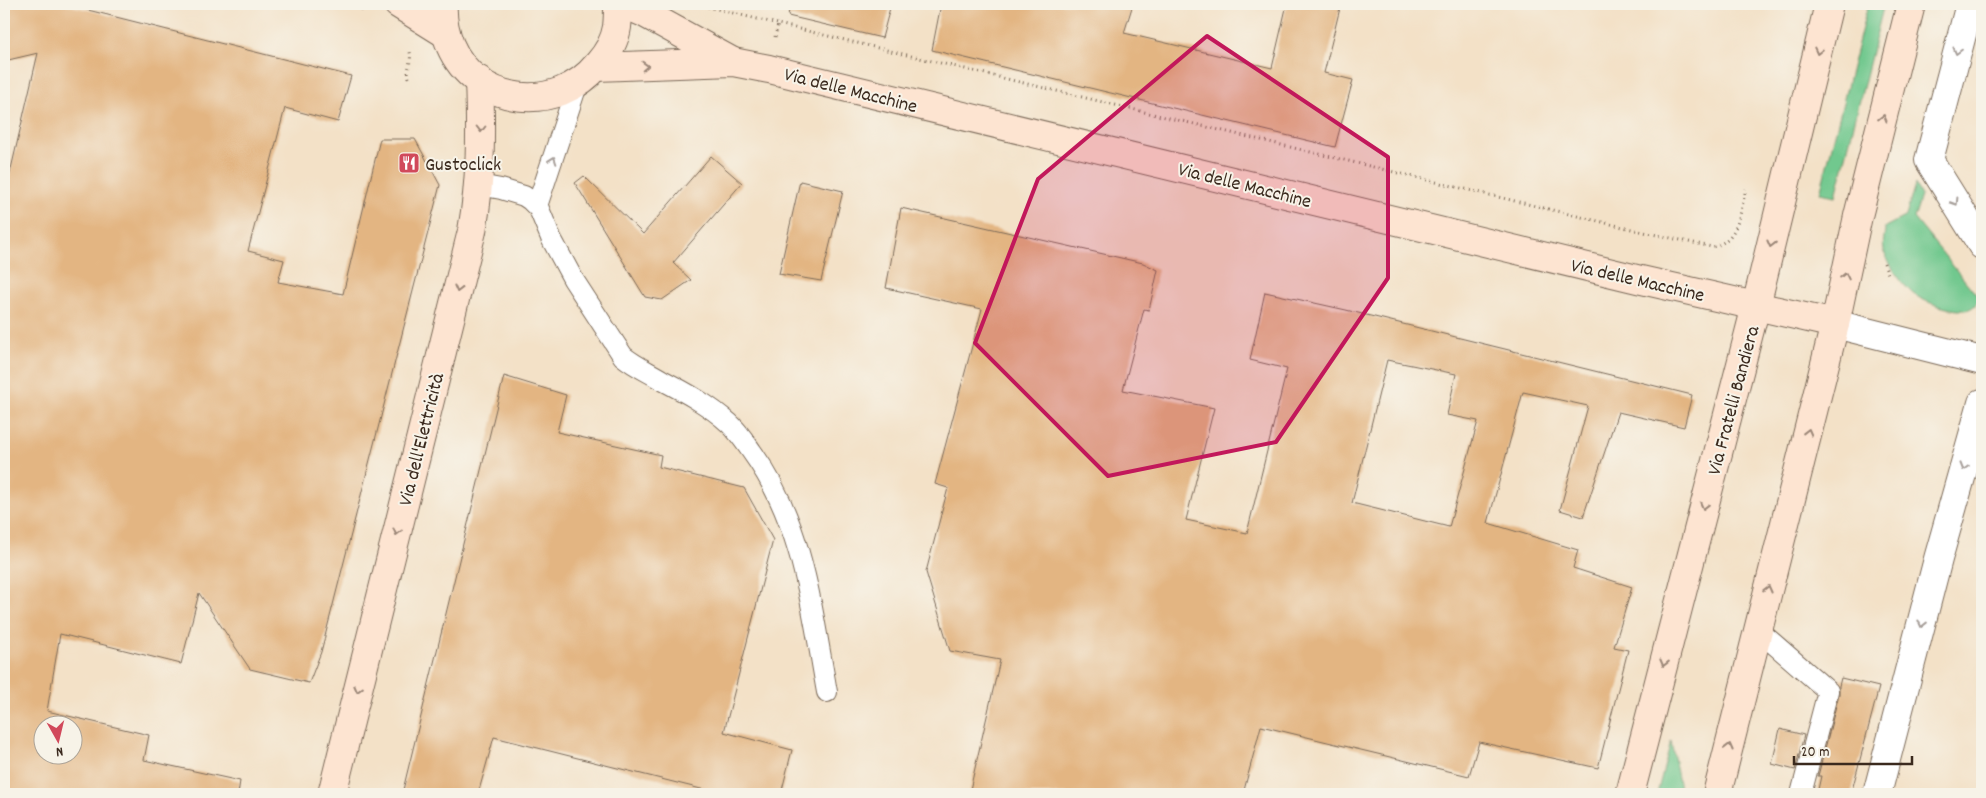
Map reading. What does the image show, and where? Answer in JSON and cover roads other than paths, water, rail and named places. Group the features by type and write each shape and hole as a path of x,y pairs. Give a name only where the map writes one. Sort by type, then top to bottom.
{"street":[{"path":"398,4 446,34"},
{"path":"443,4 446,34 455,55 469,73 488,87 510,96 538,98 565,91 587,74 606,54 617,28 618,4"},
{"name":"Via delle Macchine","path":"623,4 644,13 733,62 1836,324"},
{"name":"Via Fratelli Bandiera","path":"1630,794 1756,306 1829,4"},
{"path":"1717,794 1836,324 1858,216 1911,4"},
{"path":"1970,4 1929,160 1982,245"},
{"name":"Via delle Macchine","path":"587,74 733,62"},
{"name":"Via dell'Elettricità","path":"332,794 472,231 479,186 481,126 479,80"},
{"path":"1836,324 1982,361"},
{"path":"1878,794 1938,559 1982,403"}],"lane":[{"path":"537,206 587,74"},
{"path":"479,186 501,189 524,196 537,206 541,211 551,238 573,279 623,356 634,365 688,394 730,424 764,468 783,506 798,546 808,587 827,692"},
{"path":"1758,630 1828,691 1801,794"}],"place":[{"name":"Gustoclick","path":"409,163"}]}
